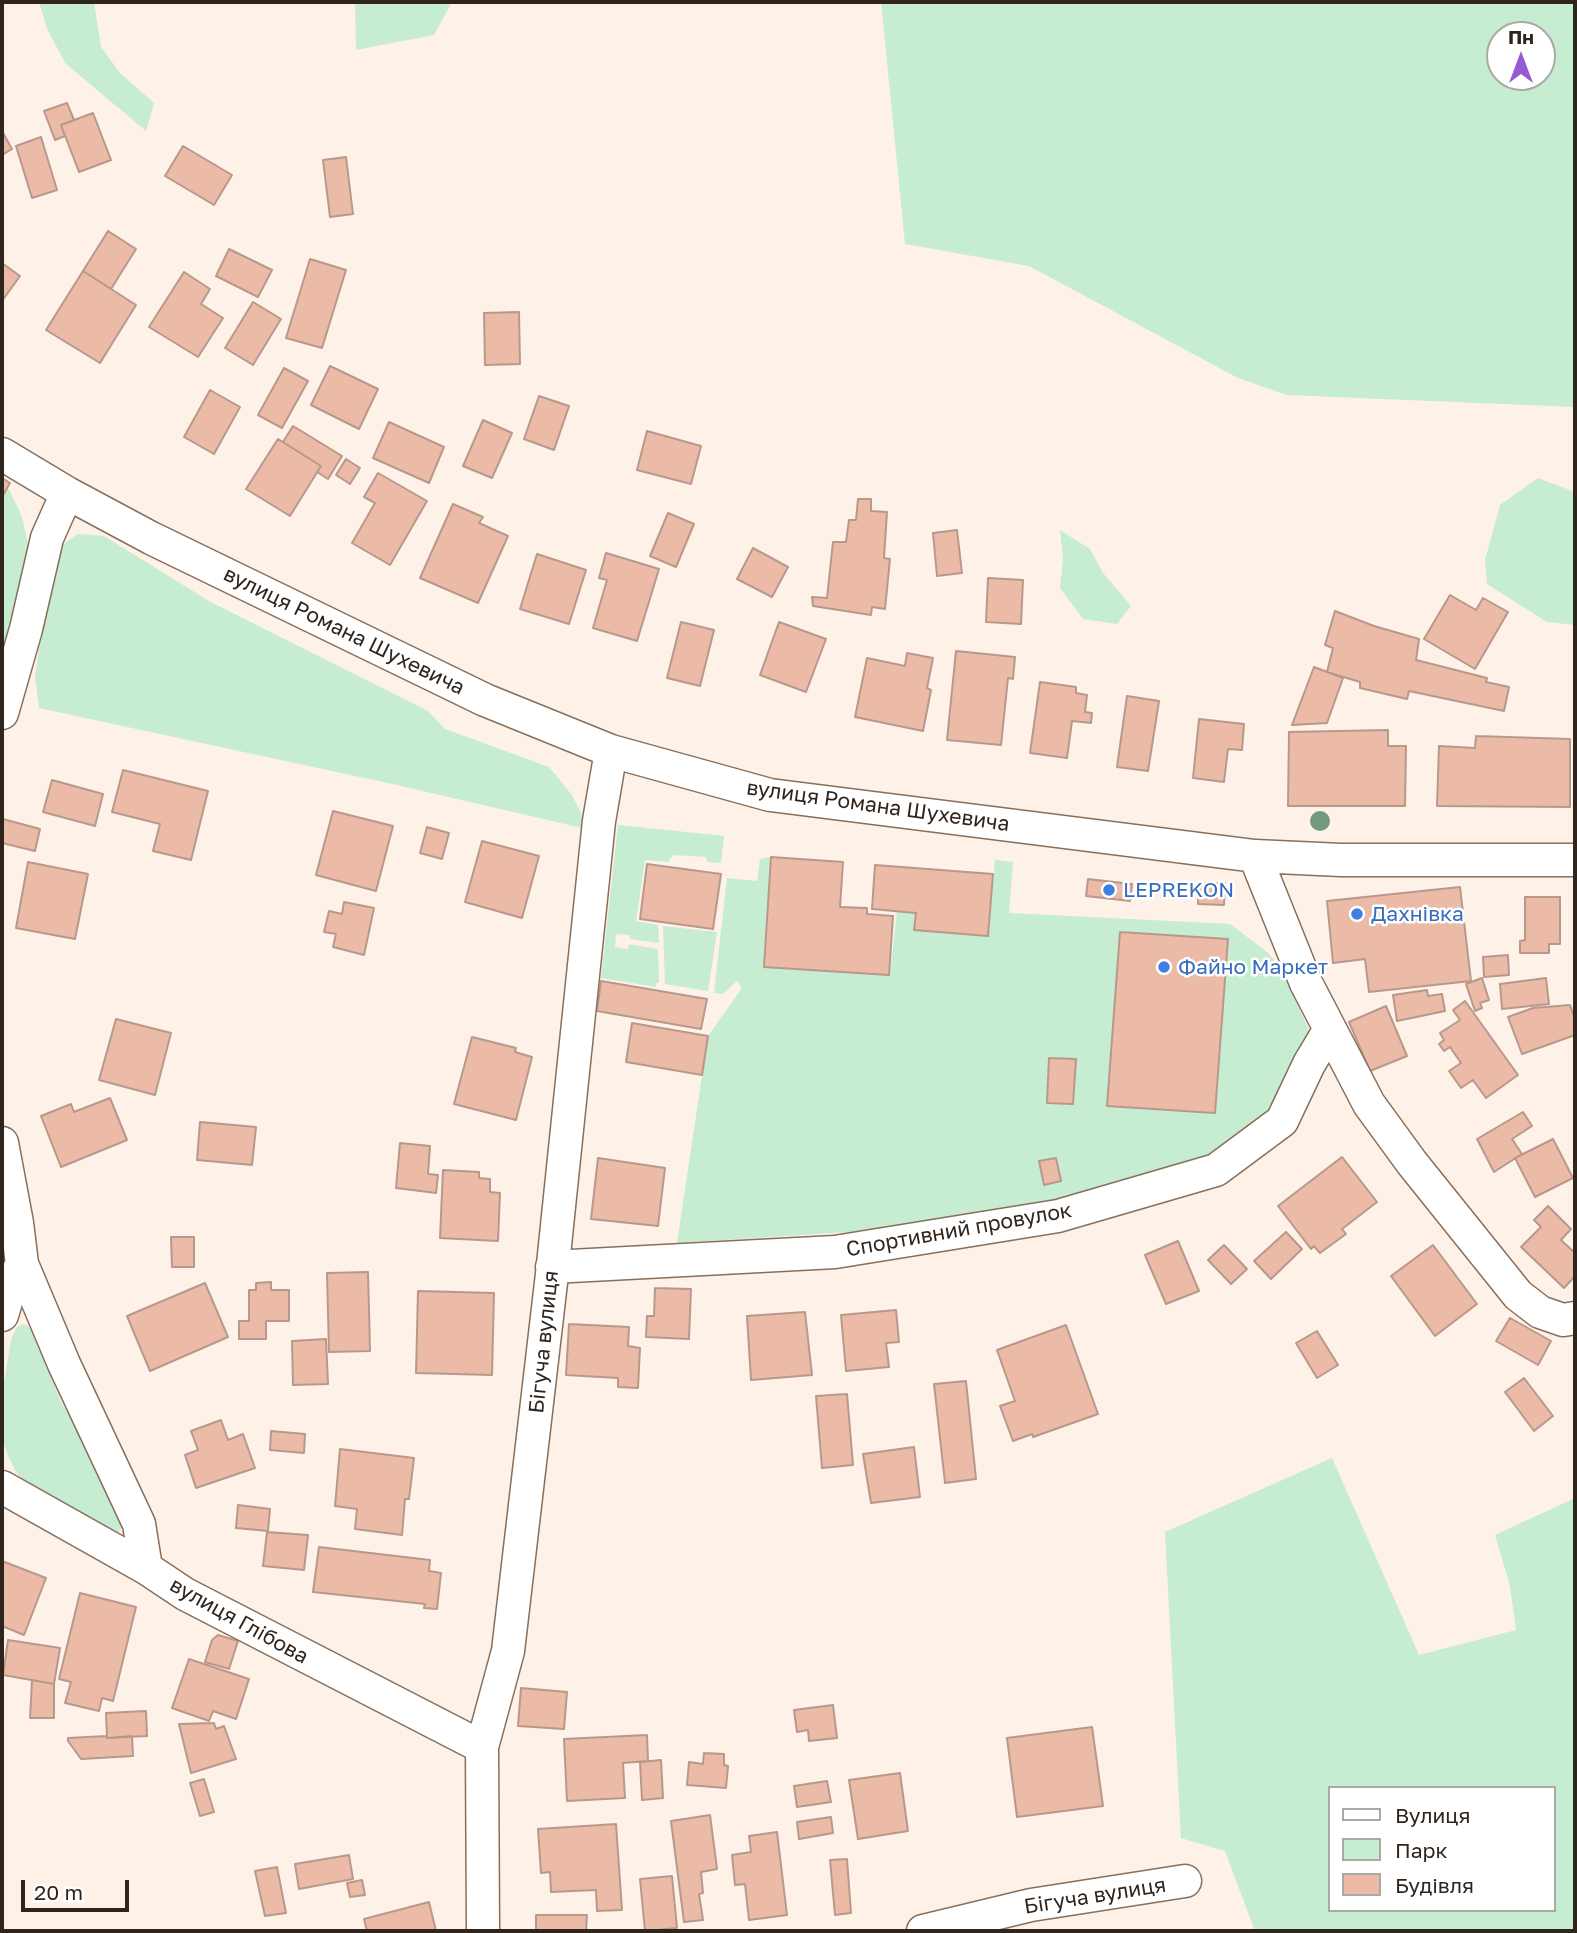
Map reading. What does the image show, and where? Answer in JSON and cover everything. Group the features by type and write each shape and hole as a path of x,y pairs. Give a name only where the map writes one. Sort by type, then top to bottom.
{"street":[{"name":"вулиця Романа Шухевича","path":"2,454 151,538 485,700 611,751 770,795 1255,856 1342,860 1575,860"},
{"path":"2,713 26,629 47,538 67,493"},
{"name":"Бігуча вулиця","path":"483,1931 482,1747 508,1651 599,821 611,751"},
{"path":"1255,856 1306,983 1369,1104 1412,1163 1518,1295 1540,1312 1563,1320 1575,1318"},
{"name":"Спортивний провулок","path":"552,1267 835,1252 1058,1216 1216,1170 1282,1121 1309,1064 1330,1029"},
{"path":"2,1143 18,1223 22,1264 64,1364 139,1524 146,1568"},
{"path":"2,1315 12,1282 22,1264"},
{"name":"вулиця Глібова","path":"2,1487 146,1568 185,1594 482,1747"},
{"name":"Бігуча вулиця","path":"923,1931 1031,1905 1185,1881"}],"green space":[{"path":"39,2 94,2 101,47 120,73 154,103 146,131 66,64 48,31"},
{"path":"355,2 452,2 434,35 356,50"},
{"path":"881,2 1575,2 1575,407 1287,395 1238,378 1029,266 905,244"},
{"path":"1538,478 1575,492 1575,625 1547,622 1487,584 1485,560 1500,505"},
{"path":"2,485 10,491 22,517 29,549 26,589 2,662"},
{"path":"1060,530 1090,549 1103,573 1131,606 1117,624 1083,619 1060,588 1063,559"},
{"path":"78,534 104,536 209,601 428,711 445,729 549,767 572,795 585,822 582,828 39,708 35,676 52,560 62,545"},
{"path":"618,825 724,836 721,863 707,862 706,857 673,855 668,862 645,860 636,921 658,925 659,943 616,934 615,947 628,949 629,944 658,949 659,983 656,983 656,987 601,978"},
{"path":"771,857 765,967 890,975 897,911 916,913 915,930 988,936 995,860 1013,862 1009,913 1230,924 1267,952 1280,966 1312,1037 1288,1093 1226,1155 1062,1203 880,1230 677,1243 708,1036 742,988 737,981 723,994 714,993 727,878 757,881 760,859"},
{"path":"663,926 717,932 708,991 665,984"},
{"path":"23,1324 30,1328 61,1402 90,1452 124,1524 117,1534 32,1489 16,1472 8,1456 2,1439 2,1395 11,1340 16,1328"},
{"path":"1332,1458 1419,1655 1516,1630 1510,1586 1495,1535 1575,1498 1575,1931 1255,1931 1225,1851 1181,1838 1165,1532"}],"building":[{"path":"67,103 74,120 61,125 65,136 55,140 44,111"},
{"path":"93,113 111,160 79,172 61,125"},
{"path":"2,131 12,149 2,155"},
{"path":"41,137 57,190 32,198 16,146"},
{"path":"183,146 232,175 214,205 165,176"},
{"path":"346,157 353,214 330,217 323,160"},
{"path":"108,231 136,249 111,289 83,271"},
{"path":"229,249 272,270 258,297 216,276"},
{"path":"310,259 346,270 322,348 286,338"},
{"path":"2,263 20,276 2,301"},
{"path":"83,271 136,305 100,363 46,330"},
{"path":"184,272 210,289 201,304 223,318 198,357 149,327"},
{"path":"253,302 281,319 253,365 225,348"},
{"path":"519,312 520,364 485,365 484,313"},
{"path":"330,366 378,389 359,429 311,405"},
{"path":"284,368 308,381 282,428 258,415"},
{"path":"210,390 240,407 214,454 184,437"},
{"path":"539,396 569,406 554,450 524,439"},
{"path":"483,420 512,433 492,478 463,466"},
{"path":"389,422 444,447 429,483 373,458"},
{"path":"293,426 342,456 328,479 317,472 321,466 283,442"},
{"path":"647,431 701,446 691,484 637,470"},
{"path":"278,439 321,466 290,516 246,489"},
{"path":"346,459 360,468 350,484 336,475"},
{"path":"378,473 427,501 390,565 352,543 375,503 364,497"},
{"path":"2,478 10,483 2,497"},
{"path":"858,499 871,499 871,511 887,512 884,558 890,559 885,609 872,607 871,615 813,606 812,597 827,598 833,542 846,542 849,520 856,520"},
{"path":"453,504 483,517 479,523 508,536 478,603 420,578"},
{"path":"668,513 694,524 676,567 650,556"},
{"path":"957,530 962,573 937,576 933,533"},
{"path":"753,548 788,567 772,597 737,579"},
{"path":"606,553 659,569 637,641 593,628 607,580 599,578"},
{"path":"537,554 586,570 569,624 520,609"},
{"path":"988,578 1023,580 1021,624 986,622"},
{"path":"1450,595 1476,610 1483,598 1508,612 1475,669 1424,639"},
{"path":"1335,611 1419,639 1416,660 1487,678 1486,682 1509,687 1504,711 1409,691 1407,699 1360,688 1360,682 1327,672 1333,648 1325,645"},
{"path":"681,622 714,630 700,686 667,678"},
{"path":"779,622 826,639 806,692 760,675"},
{"path":"956,651 1015,657 1013,679 1008,678 1001,745 947,740"},
{"path":"907,653 933,658 927,688 931,690 923,731 855,717 867,658 905,666"},
{"path":"1314,667 1343,678 1327,723 1292,725"},
{"path":"1040,682 1076,687 1076,693 1087,695 1085,712 1092,713 1091,723 1072,721 1067,758 1030,753"},
{"path":"1127,696 1159,701 1148,771 1117,767"},
{"path":"1199,719 1244,724 1242,750 1228,749 1224,782 1193,778"},
{"path":"1388,730 1388,746 1406,746 1405,806 1288,806 1289,732"},
{"path":"1476,736 1570,739 1570,807 1437,806 1439,746 1475,748"},
{"path":"123,770 208,791 191,860 153,851 160,824 112,812"},
{"path":"52,780 103,794 95,826 43,812"},
{"path":"333,811 393,826 376,891 316,875"},
{"path":"3,819 40,829 35,851 2,843"},
{"path":"427,827 449,833 442,859 420,853"},
{"path":"482,841 539,856 522,918 465,902"},
{"path":"771,857 843,862 840,907 867,908 867,914 893,916 889,975 764,967"},
{"path":"28,862 88,874 75,939 16,928"},
{"path":"647,864 721,874 713,929 640,919"},
{"path":"875,865 993,874 988,936 914,930 916,913 872,909"},
{"path":"1088,879 1132,884 1130,901 1086,896"},
{"path":"1199,883 1225,883 1224,905 1198,904"},
{"path":"1460,887 1471,981 1369,992 1365,959 1333,963 1327,901"},
{"path":"1525,897 1560,897 1560,944 1549,944 1549,953 1520,953 1520,941 1525,940"},
{"path":"344,902 374,908 364,955 333,947 336,934 324,932 329,911 342,914"},
{"path":"1120,932 1228,939 1215,1113 1107,1106"},
{"path":"1508,955 1509,975 1484,977 1483,957"},
{"path":"1482,978 1489,1000 1480,1003 1482,1008 1475,1011 1466,984"},
{"path":"1546,978 1549,1004 1502,1009 1500,984"},
{"path":"601,981 707,999 701,1029 597,1011"},
{"path":"1427,990 1428,996 1442,994 1445,1011 1397,1021 1393,995"},
{"path":"1465,1001 1518,1075 1486,1098 1473,1080 1461,1088 1449,1071 1461,1063 1450,1047 1444,1051 1439,1044 1444,1040 1440,1033 1460,1020 1453,1010"},
{"path":"1570,1005 1575,1019 1575,1035 1522,1054 1508,1017 1533,1008"},
{"path":"1386,1006 1407,1056 1370,1071 1349,1022"},
{"path":"116,1019 171,1033 155,1095 99,1080"},
{"path":"632,1023 708,1036 702,1075 626,1062"},
{"path":"472,1037 516,1048 515,1052 532,1057 516,1120 454,1104"},
{"path":"1049,1058 1076,1059 1073,1104 1047,1103"},
{"path":"110,1098 127,1140 61,1167 41,1116 71,1104 74,1112"},
{"path":"1523,1112 1532,1126 1512,1139 1522,1154 1494,1172 1477,1139"},
{"path":"200,1122 256,1127 252,1165 197,1160"},
{"path":"1553,1139 1573,1178 1535,1197 1515,1158"},
{"path":"400,1143 430,1146 428,1174 438,1175 436,1193 396,1188"},
{"path":"1342,1157 1377,1202 1342,1229 1346,1234 1320,1253 1314,1246 1311,1249 1278,1206"},
{"path":"598,1158 665,1168 658,1226 591,1219"},
{"path":"1056,1158 1061,1181 1044,1185 1039,1161"},
{"path":"443,1170 479,1172 479,1178 490,1179 490,1192 500,1193 498,1241 440,1238"},
{"path":"1548,1206 1571,1229 1561,1240 1575,1253 1575,1276 1564,1288 1521,1247 1541,1227 1534,1220"},
{"path":"1286,1232 1302,1249 1271,1279 1254,1261"},
{"path":"171,1237 194,1237 194,1267 172,1267"},
{"path":"1178,1241 1199,1291 1166,1304 1145,1255"},
{"path":"1224,1245 1247,1269 1231,1284 1208,1260"},
{"path":"1433,1245 1477,1304 1435,1336 1391,1276"},
{"path":"368,1272 370,1351 329,1352 327,1273"},
{"path":"271,1282 271,1290 289,1290 289,1321 266,1321 266,1339 239,1339 239,1321 249,1321 249,1290 256,1290 256,1283"},
{"path":"205,1283 228,1337 150,1371 127,1316"},
{"path":"655,1288 691,1289 689,1339 646,1337 647,1316 654,1316"},
{"path":"418,1291 494,1293 492,1375 416,1373"},
{"path":"896,1310 899,1342 886,1343 889,1367 846,1371 841,1315"},
{"path":"805,1312 812,1375 751,1380 747,1316"},
{"path":"1510,1318 1551,1341 1538,1365 1496,1341"},
{"path":"569,1324 629,1327 628,1346 640,1348 638,1388 618,1387 618,1378 566,1375"},
{"path":"1066,1325 1098,1414 1033,1437 1032,1434 1013,1441 1000,1406 1015,1401 997,1350"},
{"path":"1317,1331 1338,1365 1317,1378 1296,1343"},
{"path":"326,1339 328,1384 293,1385 292,1341"},
{"path":"1524,1378 1553,1416 1534,1431 1505,1392"},
{"path":"966,1381 976,1479 945,1483 934,1384"},
{"path":"847,1394 853,1465 822,1468 816,1396"},
{"path":"221,1420 228,1440 243,1434 255,1468 196,1488 185,1455 198,1450 191,1431"},
{"path":"271,1431 305,1434 304,1453 270,1450"},
{"path":"914,1447 920,1497 871,1503 863,1454"},
{"path":"340,1449 414,1458 409,1499 405,1499 402,1535 355,1529 357,1509 335,1506"},
{"path":"238,1505 270,1509 268,1531 236,1528"},
{"path":"267,1532 308,1535 304,1570 263,1566"},
{"path":"319,1547 430,1560 429,1571 441,1573 437,1609 424,1608 425,1604 313,1592"},
{"path":"2,1561 46,1578 24,1635 2,1626"},
{"path":"80,1593 136,1607 113,1701 102,1698 99,1711 65,1703 71,1682 59,1679"},
{"path":"218,1635 238,1641 229,1669 205,1662 212,1640"},
{"path":"8,1640 60,1648 54,1684 3,1675"},
{"path":"189,1659 249,1679 236,1719 213,1711 209,1721 172,1708"},
{"path":"32,1680 54,1684 54,1718 30,1718"},
{"path":"521,1688 567,1692 564,1729 518,1726"},
{"path":"833,1705 837,1738 809,1741 808,1730 797,1732 794,1710"},
{"path":"146,1711 147,1736 107,1738 106,1713"},
{"path":"214,1723 216,1729 224,1726 236,1759 191,1773 179,1724"},
{"path":"1092,1727 1103,1806 1017,1817 1007,1738"},
{"path":"647,1735 648,1761 623,1763 625,1798 567,1801 564,1739"},
{"path":"132,1736 133,1756 81,1759 68,1741 68,1738"},
{"path":"704,1753 724,1754 724,1765 728,1766 726,1788 687,1785 689,1762 703,1764"},
{"path":"661,1760 663,1798 642,1800 640,1762"},
{"path":"900,1773 908,1831 858,1839 849,1780"},
{"path":"204,1779 214,1812 200,1816 190,1783"},
{"path":"827,1781 831,1802 797,1807 794,1786"},
{"path":"710,1815 717,1869 701,1872 703,1893 699,1894 703,1920 684,1922 671,1821"},
{"path":"831,1817 833,1833 799,1839 797,1822"},
{"path":"616,1824 622,1910 597,1911 596,1890 551,1892 550,1872 541,1873 538,1829"},
{"path":"777,1832 787,1915 749,1920 745,1884 735,1885 732,1855 751,1852 749,1836"},
{"path":"349,1855 353,1879 299,1889 295,1864"},
{"path":"847,1859 851,1913 835,1915 830,1860"},
{"path":"277,1867 286,1913 265,1916 255,1871"},
{"path":"672,1876 677,1928 645,1931 640,1879"},
{"path":"362,1880 365,1895 350,1897 347,1883"},
{"path":"429,1902 436,1931 367,1931 364,1919"},
{"path":"536,1915 587,1915 586,1931 536,1931"}],"place":[{"name":"LEPREKON","path":"1109,890"},
{"name":"Дахнівка","path":"1357,914"},
{"name":"Файно Маркет","path":"1164,967"}]}
